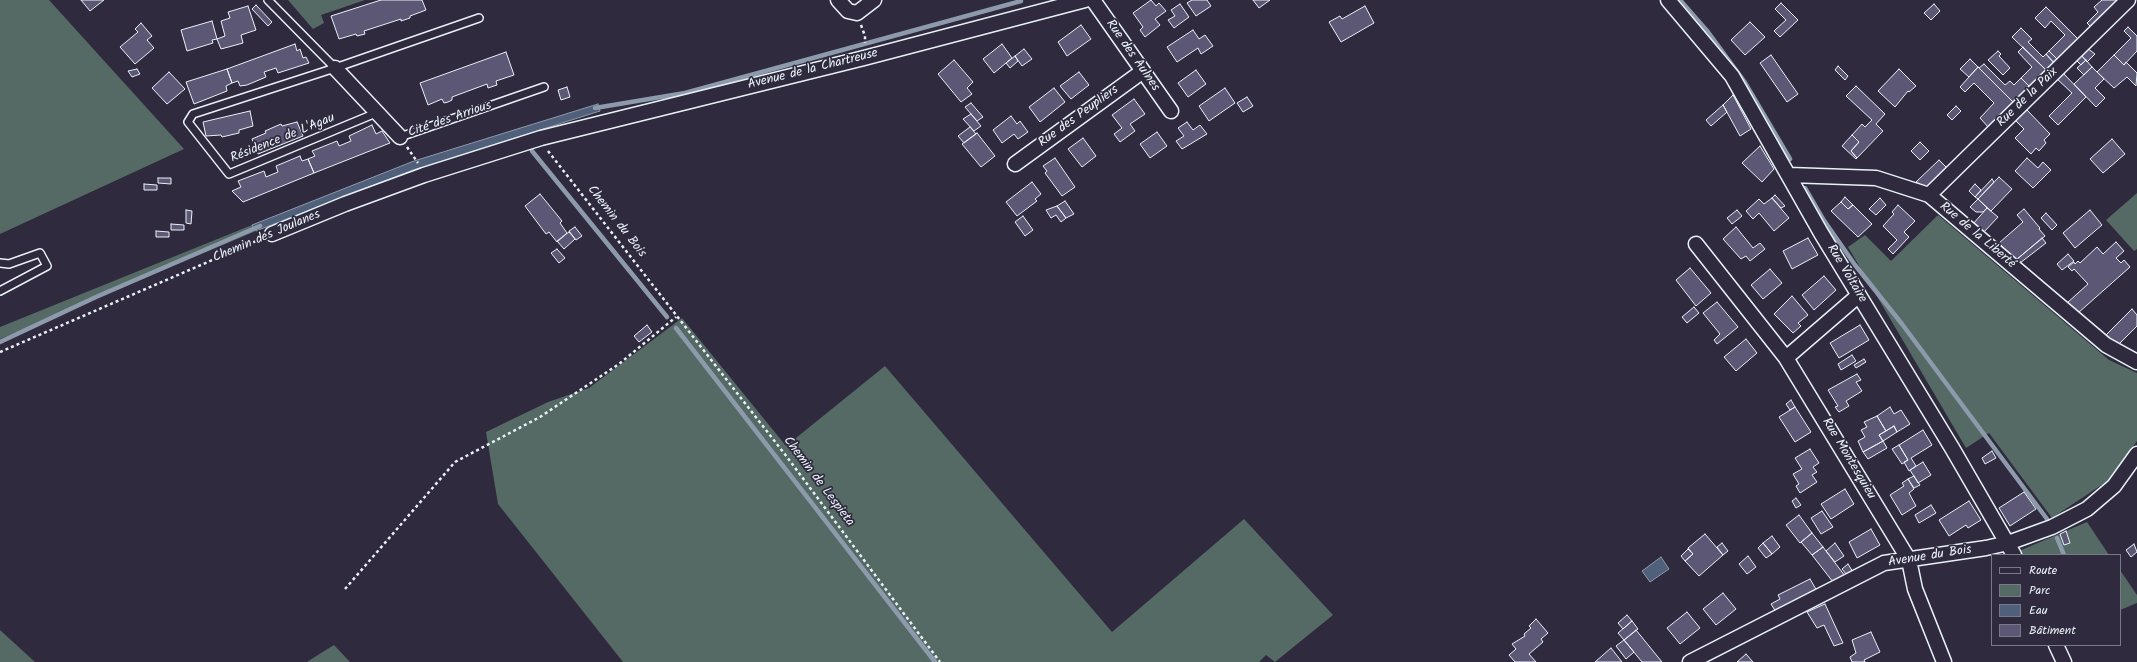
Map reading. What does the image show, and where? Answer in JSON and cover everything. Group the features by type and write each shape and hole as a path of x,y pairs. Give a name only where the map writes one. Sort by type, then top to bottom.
{"street":[{"path":"838,0 848,11 857,13 874,0"},
{"name":"Avenue de la Chartreuse","path":"541,138 864,58 1049,4 1085,0"},
{"name":"Rue des Aulnes","path":"1093,0 1171,111"},
{"name":"Rue Voltaire","path":"1668,0 1732,76 1858,295 2011,549"},
{"name":"Rue de la Paix","path":"1929,195 2128,0"},
{"name":"Cité des Arrious","path":"335,68 400,137"},
{"name":"Rue des Peupliers","path":"1015,164 1143,71"},
{"name":"Chemin des Joulanes","path":"272,234 345,204 424,175 541,138"},
{"name":"Rue de la Liberté","path":"1789,175 1876,178 1929,195 2106,345 2137,362"},
{"name":"Rue Montesquieu","path":"1696,244 1786,358 1909,560 1915,588 1944,662"},
{"path":"1786,358 1858,295"},
{"name":"Avenue du Bois","path":"1695,661 1884,563 2011,549 2087,509 2114,486 2137,454"},
{"path":"2056,646 2064,662"}],"lane":[{"name":"Cité des Arrious","path":"268,0 335,68"},
{"path":"335,68 479,18"},
{"name":"Résidence de L'Agau","path":"335,68 193,114 188,122 229,174 376,113"},
{"name":"Cité des Arrious","path":"400,137 544,87"},
{"path":"0,264 9,264 40,253 47,266 0,291"}],"path":[{"name":"Chemin du Bois","path":"541,138 546,149 676,317"},
{"name":"Chemin des Joulanes","path":"0,352 272,234"},
{"path":"345,589 455,462 540,417 619,364 676,317"},
{"name":"Chemin de Lespieta","path":"676,317 787,457 940,662"}],"green space":[{"path":"0,0 49,0 184,149 0,234"},
{"path":"288,0 365,0 321,15 324,23 313,29"},
{"path":"2137,193 2137,249 2134,251 2106,220"},
{"path":"1938,215 2109,360 2137,373 2137,441 2109,480 2052,518 1989,433 1966,448 1848,247 1865,235 1891,261"},
{"path":"252,225 256,231 0,339 0,327"},
{"path":"682,318 786,446 885,366 1112,632 1244,519 1333,615 1275,662 1266,655 1259,662 623,662 498,504 486,432 548,402 589,388"},
{"path":"2087,522 2108,554 2020,554 2019,551"},
{"path":"2121,571 2137,595 2137,603 2121,610"},
{"path":"0,630 35,662 0,662"},
{"path":"334,645 350,662 307,662 321,653"}],"water":[{"path":"598,104 600,111 413,170 256,231 252,225 414,161"},
{"path":"1661,557 1669,569 1650,582 1642,571"}],"building":[{"path":"81,0 104,0 90,11"},
{"path":"381,0 422,0 426,10 410,16 410,18 401,21 401,19 364,31 365,34 357,36 356,34 339,39 331,16"},
{"path":"1151,0 1156,6 1159,3 1166,11 1155,19 1160,25 1145,37 1140,30 1143,27 1133,13"},
{"path":"1192,0 1207,0 1211,6 1196,16 1187,3"},
{"path":"1253,0 1270,0 1259,8"},
{"path":"2102,0 2122,0 2092,28 2087,23 2098,12 2094,7"},
{"path":"1781,3 1798,20 1780,37 1774,31 1786,20 1775,9"},
{"path":"1180,4 1189,17 1174,28 1168,20 1175,16 1171,10"},
{"path":"1934,4 1940,11 1931,20 1924,13"},
{"path":"256,5 272,22 268,26 252,9"},
{"path":"248,6 256,30 241,35 243,43 221,49 217,39 225,36 221,21 230,18 228,12"},
{"path":"1365,6 1374,23 1341,42 1329,22 1340,16 1342,19"},
{"path":"2046,7 2080,41 2059,61 2049,51 2065,35 2051,21 2045,28 2035,18"},
{"path":"212,21 217,39 212,40 213,43 187,51 181,30"},
{"path":"1750,22 1765,37 1745,55 1731,40"},
{"path":"141,23 152,36 147,40 154,48 135,64 120,47 138,32 135,29"},
{"path":"1081,25 1091,39 1067,56 1058,42"},
{"path":"2128,27 2137,36 2137,51 2124,65 2114,55 2131,38 2124,31"},
{"path":"2021,28 2032,39 2028,42 2043,57 2046,54 2055,64 2048,72 2012,37"},
{"path":"1193,30 1199,39 1205,35 1213,46 1201,54 1198,48 1177,62 1167,47"},
{"path":"295,44 297,51 300,49 303,58 306,57 309,63 278,73 276,68 264,72 266,77 247,85 240,86 238,81 232,83 227,69"},
{"path":"1002,44 1012,58 994,73 983,59"},
{"path":"2023,47 2048,72 2031,88 2021,78 2032,67 2018,52"},
{"path":"2087,48 2095,54 2087,62 2080,54"},
{"path":"1024,49 1032,59 1022,66 1015,56"},
{"path":"1998,51 2001,54 1999,56 2010,68 2003,75 1988,60"},
{"path":"2049,51 2059,61 2055,64 2046,54"},
{"path":"506,52 514,75 496,81 497,85 488,88 487,84 452,97 452,100 448,102 444,103 442,99 428,105 420,83"},
{"path":"2080,54 2086,60 2081,65 2075,59"},
{"path":"1771,55 1798,94 1787,102 1760,63"},
{"path":"2114,55 2124,65 2126,62 2137,73 2136,86 2127,77 2114,88 2097,72"},
{"path":"1015,56 1018,61 1010,68 1006,63"},
{"path":"1970,59 1978,67 1969,77 1960,69"},
{"path":"954,60 973,82 967,88 972,94 961,102 938,74"},
{"path":"2086,60 2092,67 2084,75 2077,68"},
{"path":"1984,64 2005,85 2010,81 2014,85 2021,78 2031,88 2015,104 1979,68"},
{"path":"1838,66 1848,76 1845,80 1835,70"},
{"path":"1978,67 2015,104 1990,129 1980,118 1994,103 1974,83 1965,92 1960,87"},
{"path":"2092,67 2104,79 2095,88 2105,98 2096,107 2074,84"},
{"path":"137,69 140,74 132,77 128,71"},
{"path":"227,69 232,83 226,86 227,91 194,104 186,82"},
{"path":"1899,69 1916,86 1909,92 1908,91 1895,107 1878,91"},
{"path":"1196,70 1206,84 1188,97 1178,83"},
{"path":"169,72 185,89 167,104 152,88"},
{"path":"1079,72 1089,85 1071,99 1060,86"},
{"path":"2062,72 2086,97 2058,125 2049,116 2072,93 2056,78"},
{"path":"1856,86 1885,114 1876,124 1883,131 1857,158 1851,151 1859,142 1852,135 1862,124 1865,127 1872,120 1846,96"},
{"path":"567,87 570,97 561,100 558,90"},
{"path":"1054,88 1065,102 1040,122 1029,107"},
{"path":"1225,88 1235,103 1209,121 1199,106"},
{"path":"1733,95 1751,129 1740,136 1723,105"},
{"path":"1247,97 1253,106 1243,112 1237,103"},
{"path":"1134,99 1145,114 1130,124 1135,131 1120,142 1114,134 1122,128 1112,115"},
{"path":"971,103 983,117 977,121 965,107"},
{"path":"1723,105 1727,112 1711,126 1706,120"},
{"path":"1956,106 1961,111 1952,120 1947,115"},
{"path":"2025,108 2050,134 2044,140 2046,143 2039,151 2036,148 2031,154 2015,138 2024,129 2014,119"},
{"path":"250,111 253,126 239,130 239,133 222,137 221,135 206,136 203,122"},
{"path":"971,114 981,126 974,131 963,119"},
{"path":"1011,116 1017,124 1020,121 1028,132 1018,139 1014,134 1002,143 993,130"},
{"path":"297,122 303,136 258,154 252,139 281,124 282,126"},
{"path":"1187,122 1193,130 1200,125 1207,134 1182,149 1176,141 1184,136 1178,128"},
{"path":"372,125 376,134 382,131 390,143 314,173 308,159 315,156 312,151 337,141 339,146 351,141 349,136"},
{"path":"970,127 976,134 964,143 958,136"},
{"path":"1157,132 1167,146 1150,158 1140,144"},
{"path":"977,133 995,156 981,167 962,144"},
{"path":"1852,135 1859,142 1851,151 1857,158 1856,159 1842,146"},
{"path":"1083,138 1096,156 1082,167 1068,149"},
{"path":"2112,139 2125,154 2103,173 2090,159"},
{"path":"1920,142 1929,151 1920,160 1911,151"},
{"path":"1760,146 1774,169 1762,182 1742,163"},
{"path":"300,156 302,161 308,159 314,173 243,202 232,191 241,187 238,181 264,171 266,177 278,172 276,166"},
{"path":"1055,158 1075,187 1062,196 1045,173 1047,171 1043,166"},
{"path":"2027,158 2038,168 2043,162 2051,170 2033,188 2015,171"},
{"path":"1939,160 1949,170 1929,189 1916,182"},
{"path":"1999,177 2012,189 1991,211 1978,199"},
{"path":"158,178 171,178 171,184 158,183"},
{"path":"1992,179 1994,182 1978,199 1975,197"},
{"path":"1032,182 1041,194 1035,199 1037,201 1017,216 1006,202"},
{"path":"144,184 157,185 157,190 144,190"},
{"path":"1975,184 1981,190 1975,197 1969,191"},
{"path":"540,194 562,221 560,223 567,233 557,242 549,232 546,234 525,206"},
{"path":"1775,195 1785,206 1781,208 1772,198"},
{"path":"1845,197 1853,205 1848,209 1841,202"},
{"path":"1772,198 1789,218 1774,231 1759,213 1753,219 1746,211 1759,199 1764,204"},
{"path":"1880,198 1886,205 1876,215 1869,209"},
{"path":"1978,199 1987,208 1983,212 1976,212 1970,207"},
{"path":"1065,201 1074,214 1066,218 1057,206"},
{"path":"1841,202 1848,209 1853,205 1872,224 1858,237 1831,211"},
{"path":"1898,205 1915,221 1904,232 1909,237 1893,254 1888,249 1897,240 1883,226 1894,214 1892,212"},
{"path":"1057,206 1066,218 1061,222 1056,215 1051,218 1046,210"},
{"path":"1987,208 1998,217 1984,232 1973,224"},
{"path":"2024,209 2045,236 2016,260 1999,243 2023,222 2017,215"},
{"path":"186,210 192,211 191,224 186,223"},
{"path":"1737,210 1742,216 1732,224 1727,218"},
{"path":"2090,210 2102,225 2075,248 2063,233"},
{"path":"2046,213 2057,225 2052,230 2041,218"},
{"path":"1023,216 1033,230 1025,236 1015,222"},
{"path":"171,224 184,225 184,230 171,230"},
{"path":"575,227 582,236 576,240 569,231"},
{"path":"1736,227 1753,248 1760,243 1765,249 1750,261 1746,256 1741,259 1723,239"},
{"path":"156,231 169,232 169,237 156,237"},
{"path":"569,232 575,239 564,249 557,241"},
{"path":"1808,238 1818,255 1792,269 1783,251"},
{"path":"2042,238 2046,243 2020,263 2016,260"},
{"path":"2116,242 2124,251 2116,258 2121,263 2124,260 2130,267 2078,313 2067,303 2088,284 2074,269 2072,271 2068,267 2074,262 2075,264 2078,261 2080,263 2097,247 2103,254"},
{"path":"557,249 565,258 559,263 551,253"},
{"path":"2068,254 2074,261 2062,270 2057,264"},
{"path":"1690,268 1711,293 1696,306 1676,280"},
{"path":"1770,269 1782,283 1763,299 1751,285"},
{"path":"1824,276 1836,290 1814,310 1802,295"},
{"path":"1792,296 1808,315 1798,323 1801,326 1793,333 1774,314"},
{"path":"1717,302 1738,327 1717,344 1714,340 1720,334 1703,313"},
{"path":"1694,307 1699,313 1687,323 1682,317"},
{"path":"2132,309 2137,315 2137,326 2116,347 2105,336"},
{"path":"647,325 652,332 639,342 634,336"},
{"path":"1860,325 1869,340 1839,358 1830,343"},
{"path":"1746,339 1757,353 1736,371 1724,357"},
{"path":"1852,355 1856,361 1841,370 1838,364"},
{"path":"1864,359 1866,362 1856,368 1854,365"},
{"path":"1857,374 1861,380 1856,382 1862,391 1846,401 1849,406 1839,412 1835,407 1838,406 1828,390"},
{"path":"1791,400 1795,407 1790,410 1786,404"},
{"path":"1795,407 1811,432 1795,442 1779,417"},
{"path":"1890,407 1894,414 1901,410 1910,424 1897,432 1894,426 1886,431 1877,416"},
{"path":"1877,416 1886,431 1879,435 1883,441 1863,452 1858,441 1865,437 1861,430 1867,427 1864,422"},
{"path":"1894,426 1897,432 1883,441 1879,435"},
{"path":"1923,430 1932,445 1911,458 1916,466 1909,471 1904,462 1908,460 1899,445"},
{"path":"1883,441 1887,448 1868,459 1863,452"},
{"path":"1899,445 1908,460 1902,464 1892,449"},
{"path":"1810,449 1819,463 1813,467 1817,472 1812,475 1817,482 1800,493 1796,486 1799,484 1793,474 1802,469 1795,458"},
{"path":"1992,451 1996,458 1985,464 1982,458"},
{"path":"1923,462 1931,475 1918,483 1910,470"},
{"path":"1914,476 1920,485 1914,488 1908,479"},
{"path":"1908,479 1914,489 1909,493 1916,506 1902,515 1890,495 1904,486 1902,483"},
{"path":"1845,489 1854,504 1831,519 1821,504"},
{"path":"2024,492 2036,509 2010,526 1999,508"},
{"path":"1796,498 1801,505 1796,508 1792,501"},
{"path":"1969,501 1981,520 1968,528 1966,525 1949,536 1939,520"},
{"path":"1931,505 1936,513 1919,523 1915,515"},
{"path":"1822,511 1833,527 1821,534 1811,518"},
{"path":"1799,515 1812,533 1800,543 1786,525"},
{"path":"1871,529 1880,545 1857,558 1849,542"},
{"path":"2066,531 2070,543 2064,545 2060,534"},
{"path":"1812,533 1823,547 1812,555 1801,542"},
{"path":"1705,534 1723,555 1699,576 1685,561 1693,554 1688,548"},
{"path":"1772,536 1780,547 1772,554 1763,543"},
{"path":"1722,543 1728,551 1723,555 1717,547"},
{"path":"1763,543 1772,554 1766,558 1758,548"},
{"path":"1835,543 1844,556 1835,562 1826,551"},
{"path":"2134,544 2137,552 2131,557 2126,550"},
{"path":"1823,547 1845,576 1833,582 1812,555"},
{"path":"1688,549 1693,554 1685,561 1681,556"},
{"path":"1748,556 1756,567 1747,574 1739,564"},
{"path":"1848,564 1853,572 1847,575 1842,569"},
{"path":"1810,579 1817,591 1776,612 1771,604 1780,599 1778,595"},
{"path":"1723,593 1736,609 1716,625 1703,609"},
{"path":"1825,604 1843,643 1834,646 1824,625 1817,628 1807,612"},
{"path":"1687,612 1700,628 1680,644 1667,628"},
{"path":"1627,615 1632,621 1623,629 1618,623"},
{"path":"1536,619 1548,633 1541,639 1543,642 1529,654 1536,662 1515,662 1509,655 1516,649 1512,644 1525,636 1524,634 1531,628 1529,626"},
{"path":"1632,621 1638,629 1624,640 1618,633"},
{"path":"1636,630 1662,662 1642,662 1624,640"},
{"path":"1871,632 1880,652 1864,660 1865,662 1852,662 1850,657 1856,653 1852,640"},
{"path":"1624,640 1634,652 1626,659 1616,646"},
{"path":"1611,648 1622,662 1595,662"},
{"path":"1746,654 1753,662 1737,662"}],"waterway":[{"path":"1680,0 1708,32 1744,81 1790,159"},
{"path":"595,108 685,93 1021,1"},
{"path":"532,151 667,317"},
{"path":"1805,188 1823,219 1855,265 1902,324 2047,519"},
{"path":"0,342 96,297 260,226"},
{"path":"676,328 935,662"},
{"path":"2057,538 2064,554"}]}
